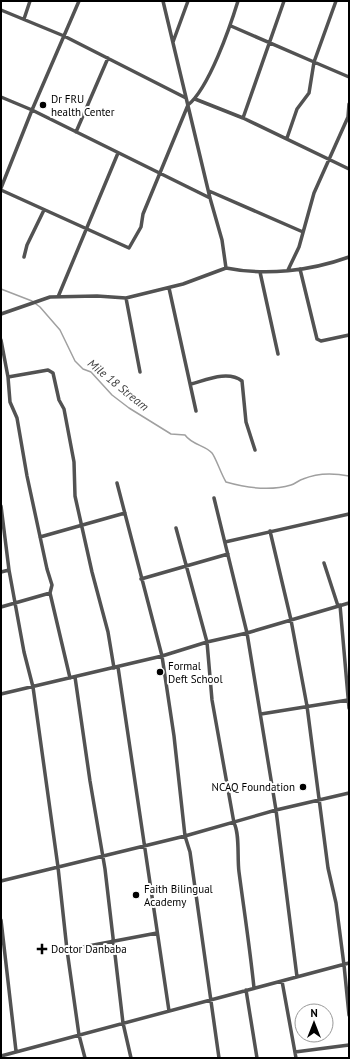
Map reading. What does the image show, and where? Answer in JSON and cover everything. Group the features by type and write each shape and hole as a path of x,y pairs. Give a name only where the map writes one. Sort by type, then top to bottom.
{"street":[{"path":"24,19 30,1"},
{"path":"78,1 32,110 1,189 85,230 129,248 141,227 143,214 188,105 195,98 214,64 231,26 238,1"},
{"path":"163,1 210,198 222,240 226,268"},
{"path":"173,43 188,1"},
{"path":"243,118 284,1"},
{"path":"287,138 297,109 309,93 314,62 336,1"},
{"path":"1,10 64,36 186,98"},
{"path":"231,26 349,77"},
{"path":"76,132 108,58"},
{"path":"1,97 32,110 210,198"},
{"path":"195,98 287,138 349,170"},
{"path":"288,270 299,247 314,193 348,117 349,104"},
{"path":"58,297 118,153"},
{"path":"209,190 303,232"},
{"path":"24,257 27,245 44,210"},
{"path":"1,314 46,298 97,296 126,298 170,288 226,268 247,272 300,269 349,257"},
{"path":"300,269 317,339 321,341 349,335"},
{"path":"260,272 278,354"},
{"path":"170,288 196,411"},
{"path":"126,298 140,372"},
{"path":"1,340 8,377 11,405 17,421 40,537 47,569 52,582 50,592 73,678 102,856 114,941 123,1023 131,1058"},
{"path":"8,377 48,370 53,373 58,400 64,409 74,462 75,496 116,667 168,1011"},
{"path":"191,384 226,376 238,378 242,382 246,422 255,450"},
{"path":"117,483 162,656 174,736 185,836 190,852 218,1058"},
{"path":"214,498 247,633 261,714 270,780 276,810 296,978"},
{"path":"1,506 15,604 33,687 58,867 67,950 79,1035 85,1058"},
{"path":"40,537 125,513"},
{"path":"225,542 349,514"},
{"path":"176,528 207,642 212,700 236,830 239,872 247,919 254,988"},
{"path":"270,532 291,620 307,706 321,800 328,868 336,903 349,1015"},
{"path":"141,579 228,554"},
{"path":"324,563 339,606 347,662 349,708"},
{"path":"1,572 9,570"},
{"path":"1,607 15,604 50,592"},
{"path":"1,694 162,656 349,603"},
{"path":"261,714 348,700"},
{"path":"1,881 185,836 276,810 349,793"},
{"path":"1,920 16,1051"},
{"path":"67,950 157,933"},
{"path":"1,1056 349,963"},
{"path":"282,981 296,1058"},
{"path":"246,990 257,1058"},
{"path":"295,1052 349,1045"}],"waterway":[{"name":"Mile 18 Stream","path":"1,289 32,301 40,307 60,330 75,361 83,369 91,372 112,395 129,408 171,434 185,435 191,441 209,450 214,455 226,482 242,486 275,488 291,485 308,477 320,475 337,474 349,476"}],"place":[{"name":"Dr FRU health Center","path":"43,105"},
{"name":"Formal Deft School","path":"160,672"},
{"name":"NCAQ Foundation","path":"303,787"},
{"name":"Faith Bilingual Academy","path":"136,895"},
{"name":"Doctor Danbaba","path":"42,949"}]}
